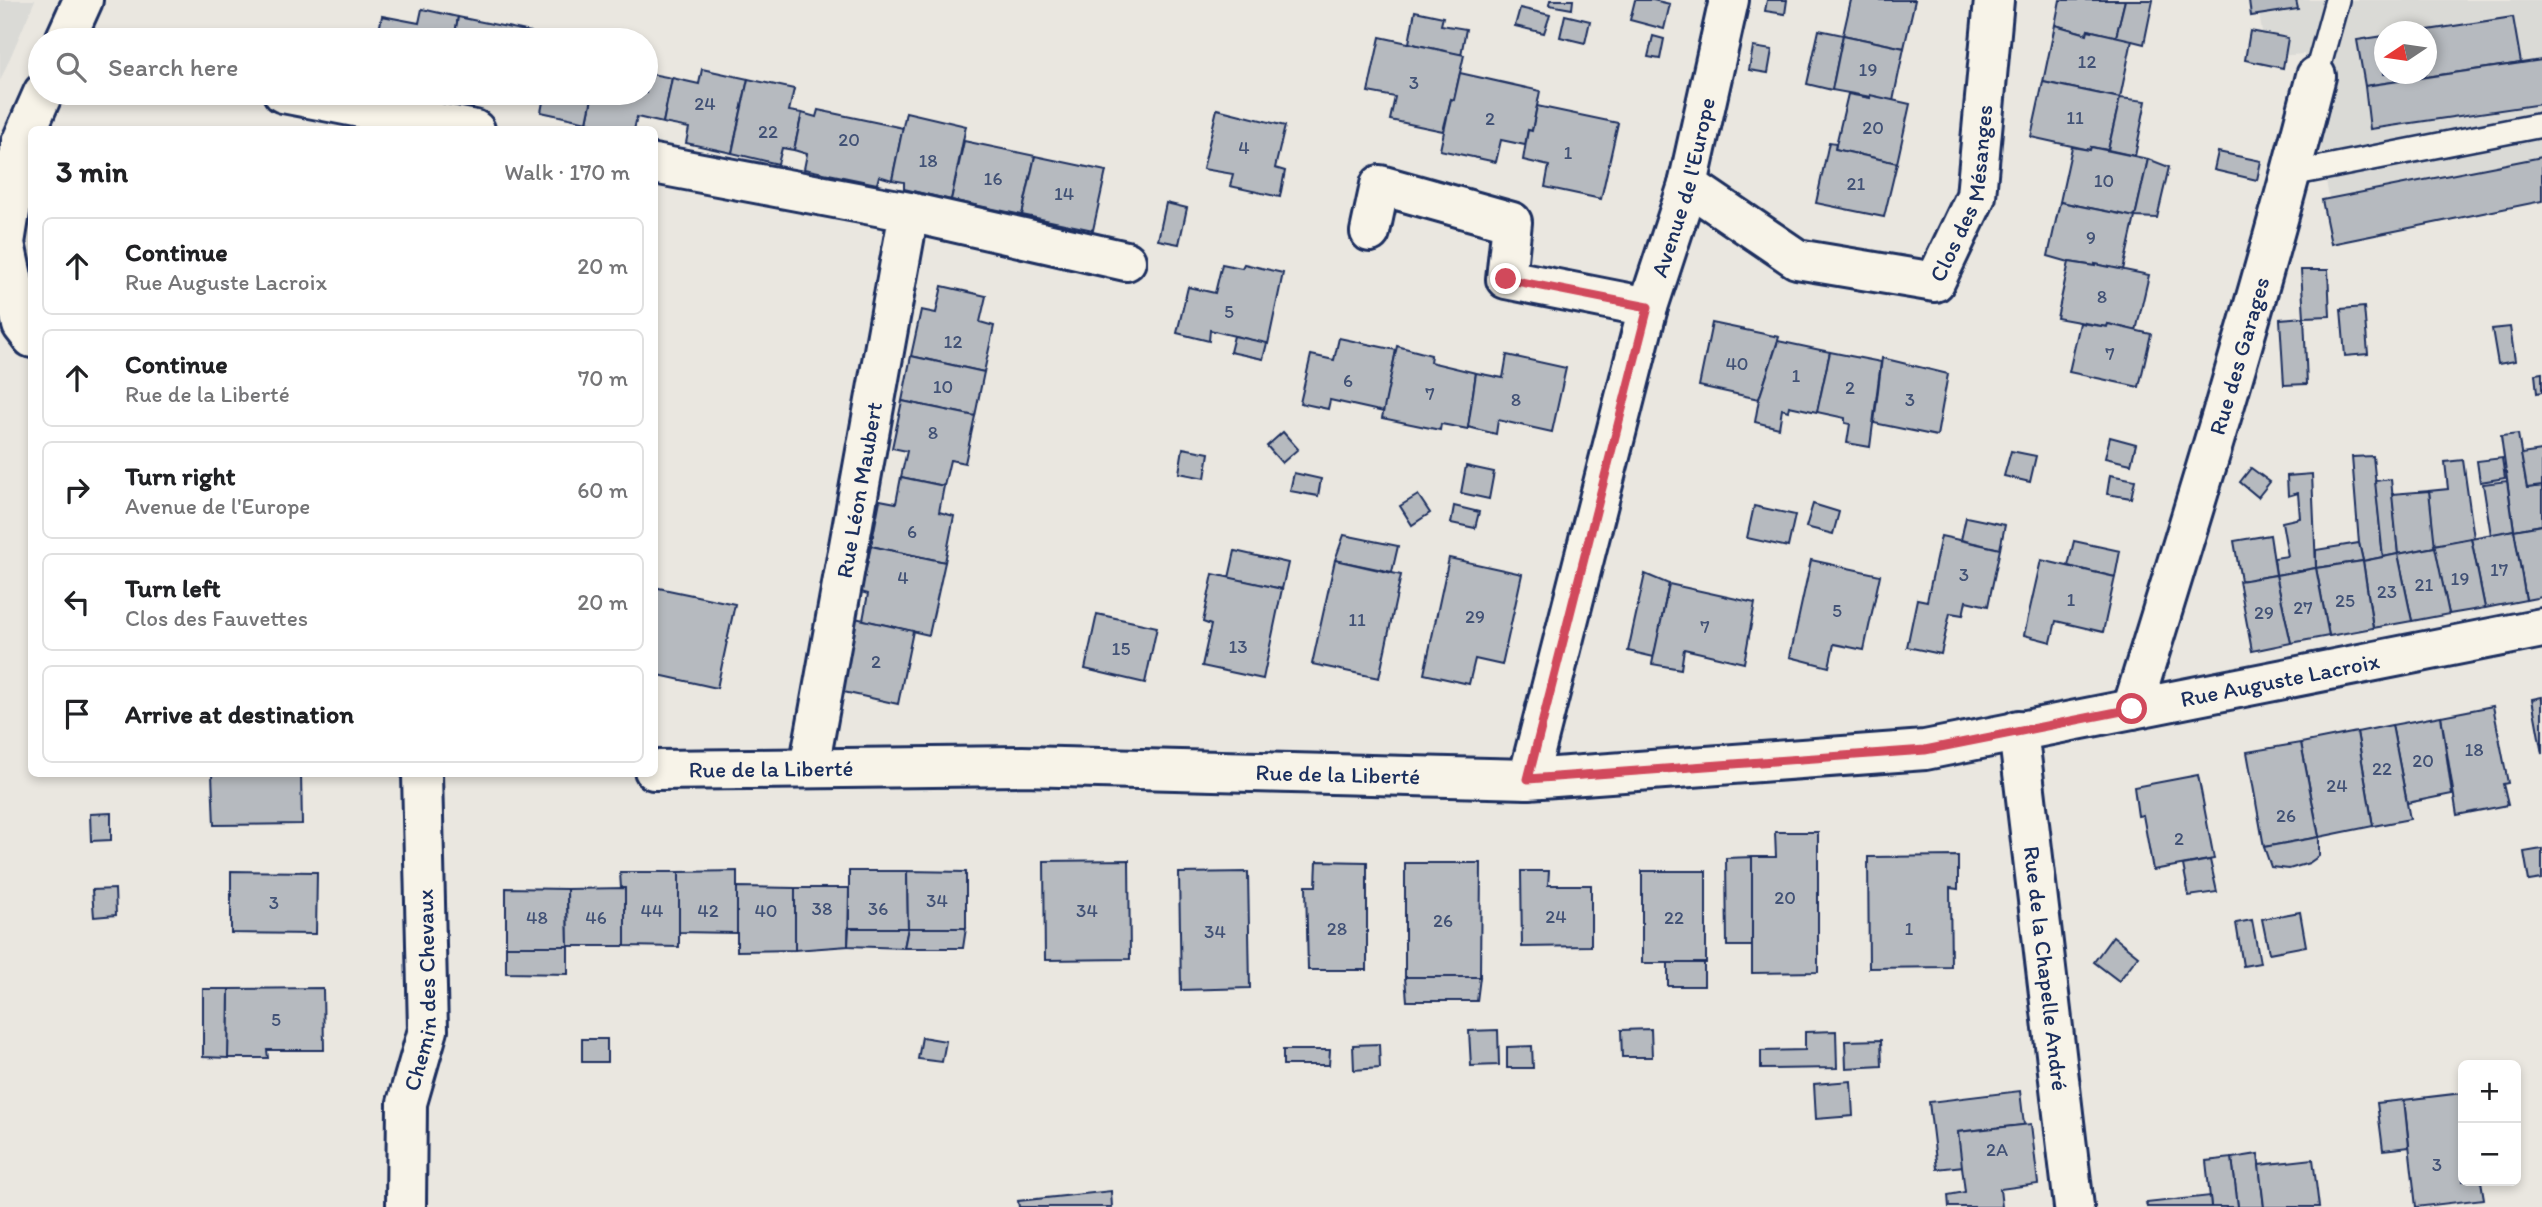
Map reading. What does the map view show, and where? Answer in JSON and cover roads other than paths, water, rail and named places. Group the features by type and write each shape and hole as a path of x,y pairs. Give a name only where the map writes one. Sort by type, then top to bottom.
{"street":[{"path":"70,28 83,0"},
{"name":"Avenue de l'Europe","path":"1528,779 1648,307 1688,185 1729,0"},
{"name":"Clos des Mésanges","path":"1688,185 1797,259 1935,282 1976,195 1994,0"},
{"name":"Rue des Garages","path":"2132,709 2214,443 2291,174 2316,76"},
{"path":"28,126 38,105"},
{"path":"345,105 454,126"},
{"path":"28,127 21,143 3,243 22,325 28,333"},
{"path":"658,165 909,212 1126,261"},
{"path":"1370,232 1380,185 1512,222 1506,279 1648,307"},
{"name":"Rue Léon Maubert","path":"808,768 909,212"},
{"name":"Rue Auguste Lacroix","path":"2018,730 2542,628"},
{"name":"Rue de la Liberté","path":"658,770 1022,766 1528,779 1925,750 2018,730"},
{"name":"Rue de la Chapelle André","path":"2018,730 2074,1207"},
{"name":"Chemin des Chevaux","path":"406,1207 407,1103 428,1030 422,777"}],"lane":[{"name":"Rue des Garages","path":"2316,76 2337,0"},
{"path":"2291,174 2542,125"}]}
